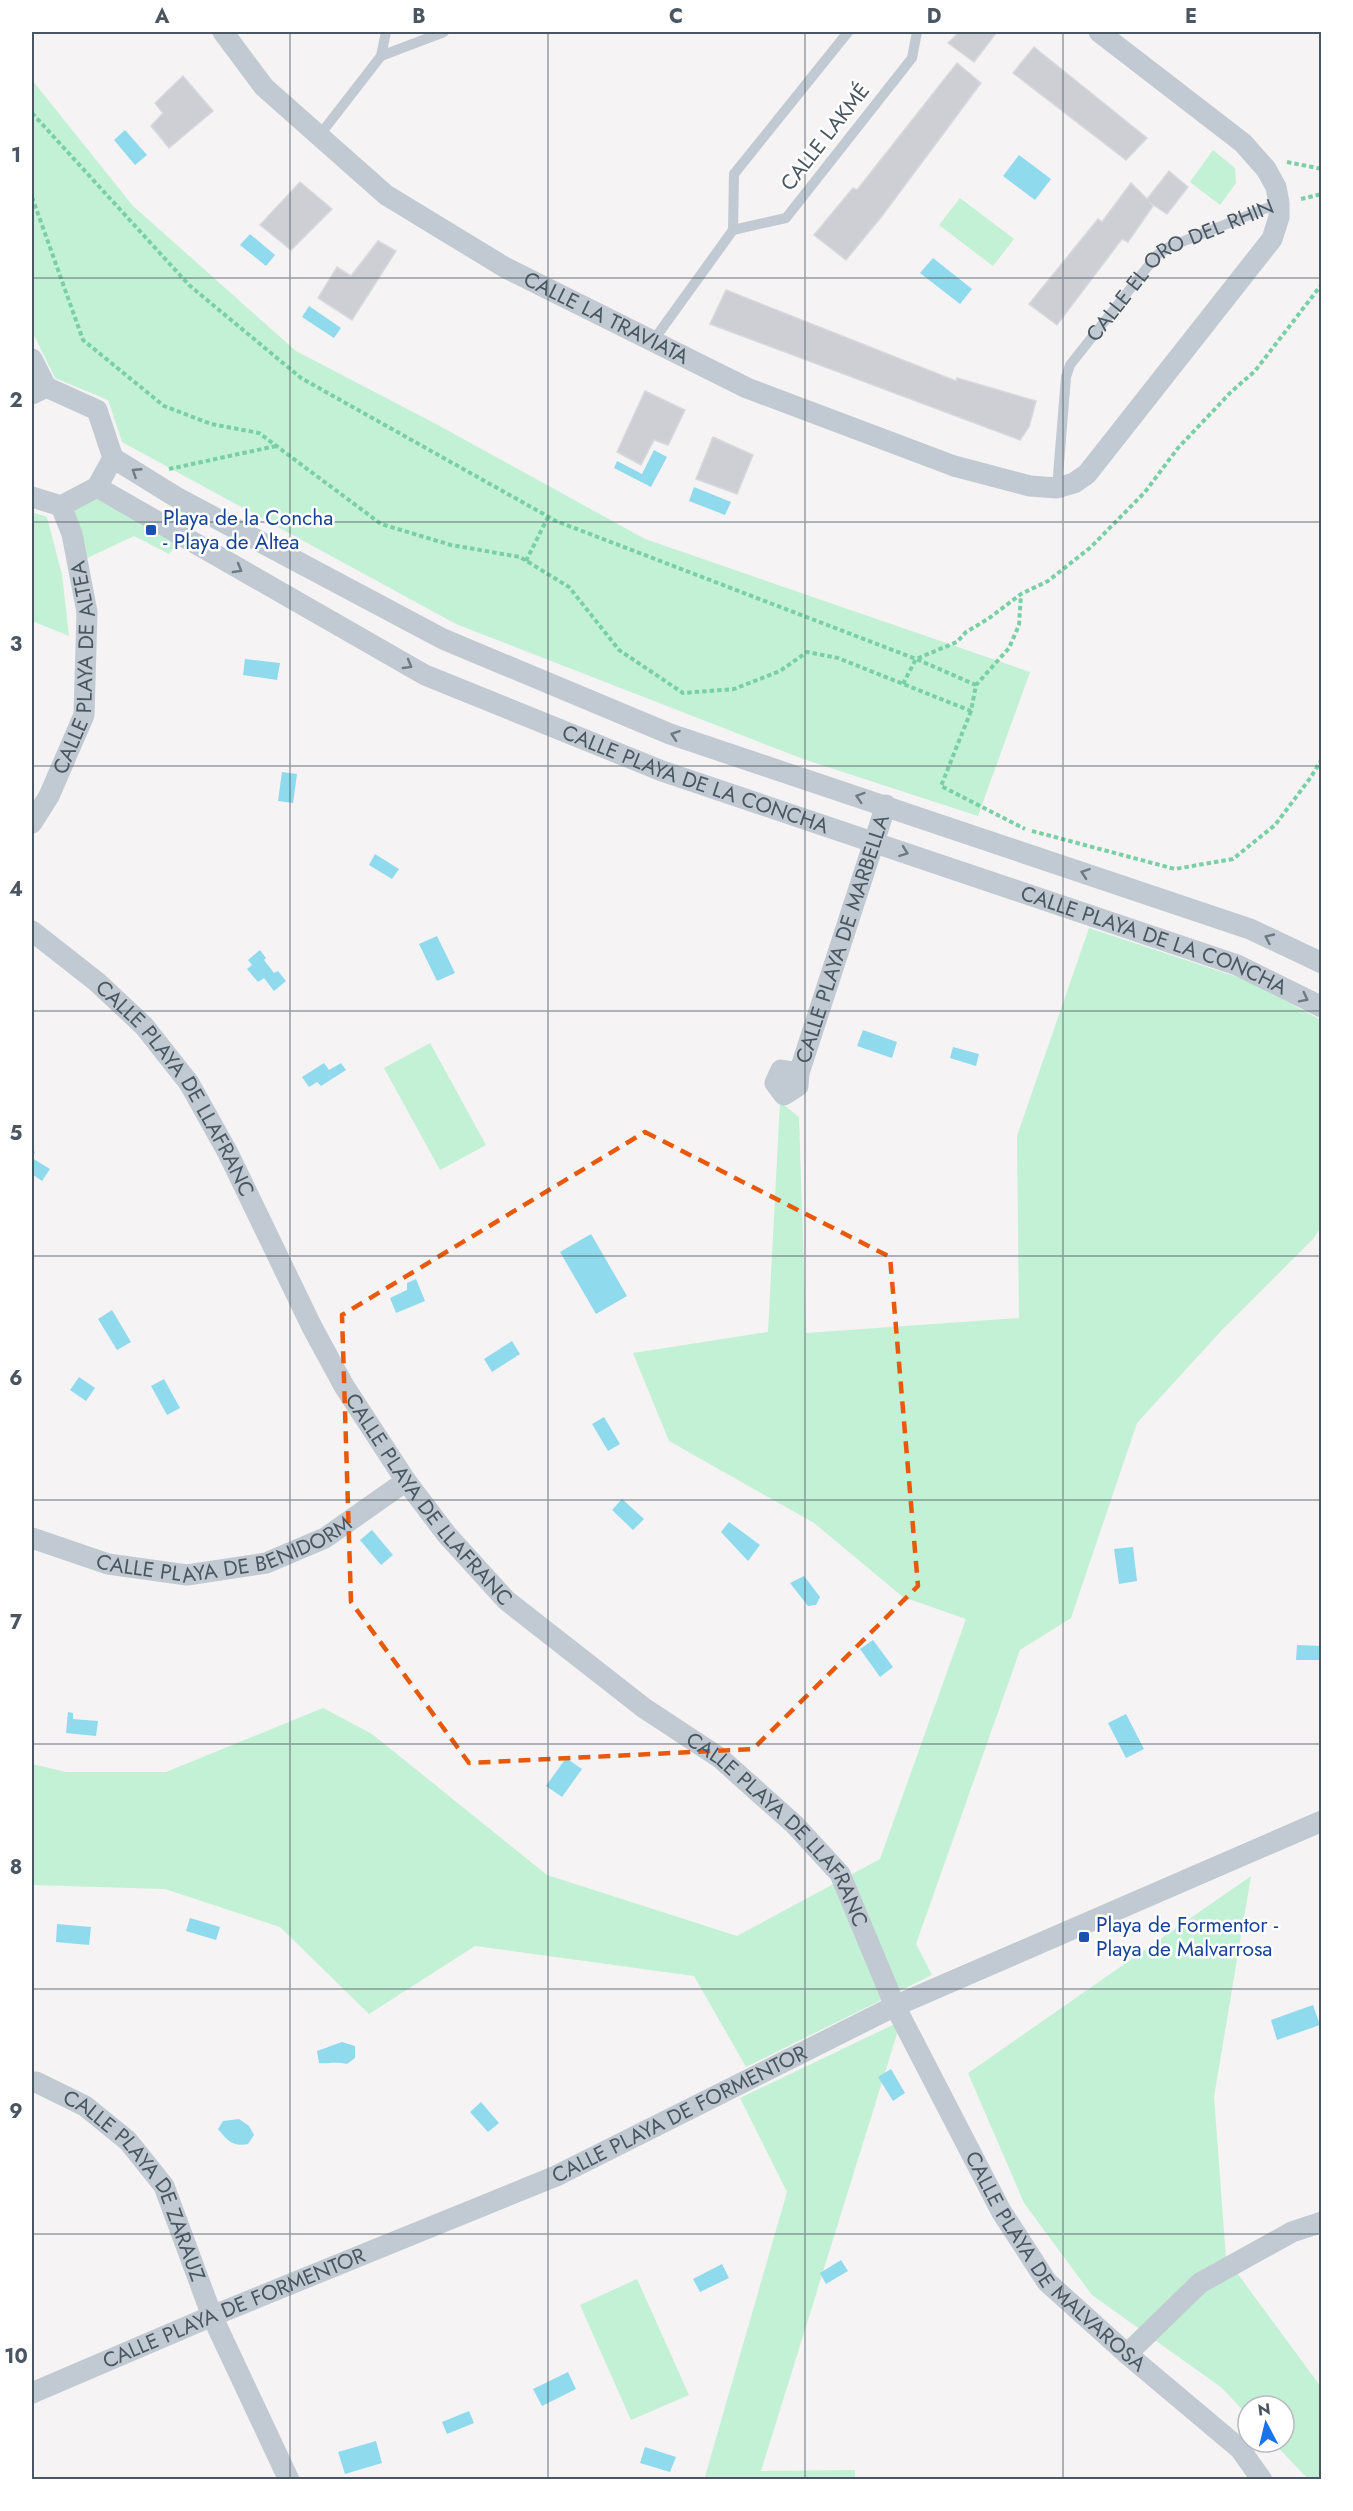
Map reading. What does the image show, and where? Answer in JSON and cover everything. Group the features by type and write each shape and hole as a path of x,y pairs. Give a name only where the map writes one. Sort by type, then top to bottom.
{"street":[{"name":"CALLE LA TRAVIATA","path":"223,32 264,87 386,195 506,268 747,388 954,466 1030,486 1057,488"},
{"path":"1099,32 1243,143 1266,169 1276,187 1279,203"},
{"name":"CALLE EL ORO DEL RHIN","path":"1057,488 1074,483 1088,474 1272,239 1279,203"},
{"path":"32,359 39,391 97,411 113,458 97,487 62,507 32,496"},
{"name":"CALLE PLAYA DE LA CONCHA","path":"113,458 176,497 443,639 670,734 1250,929 1322,963"},
{"name":"CALLE PLAYA DE LA CONCHA","path":"97,487 425,675 662,771 1237,965 1322,1007"},
{"name":"CALLE PLAYA DE ALTEA","path":"32,823 49,796 84,715 87,612 72,534 62,507"},
{"name":"CALLE PLAYA DE MARBELLA","path":"799,1073 886,806"},
{"name":"CALLE PLAYA DE LLAFRANC","path":"32,931 96,982 144,1026 189,1083 228,1153 312,1327 344,1386 406,1480 447,1535 506,1600 644,1708 720,1758 795,1825 840,1874 895,2006"},
{"name":"CALLE PLAYA DE BENIDORM","path":"32,1538 108,1564 187,1575 266,1563 325,1538 406,1480"},
{"name":"CALLE PLAYA DE FORMENTOR","path":"32,2393 212,2316 556,2176 895,2006 1322,1821"},
{"name":"CALLE PLAYA DE MALVAROSA","path":"895,2006 1000,2211 1047,2282 1127,2354 1240,2449 1262,2480"},
{"name":"CALLE PLAYA DE ZARAUZ","path":"32,2082 85,2106 128,2141 164,2186 212,2316 289,2480"},
{"path":"1127,2354 1200,2283 1292,2232 1322,2222"}],"lane":[{"path":"319,136 381,56 386,32"},
{"path":"381,56 444,32"},
{"path":"653,341 733,230 734,174 848,32"},
{"name":"CALLE LAKMÉ","path":"733,230 786,218 912,57 916,32"},
{"name":"CALLE EL ORO DEL RHIN","path":"1057,488 1066,377 1070,365 1157,255 1169,247 1279,203"}],"path":[{"path":"32,113 189,285 301,378 548,517 916,659 976,685"},
{"path":"1285,162 1322,169"},
{"path":"1301,199 1322,194"},
{"path":"32,197 83,340 164,406 211,424 259,433 381,524 451,545 520,557 569,587 619,650 682,693 734,689 780,671 807,652 838,658 971,711"},
{"path":"903,684 916,659 957,642 966,632 988,619 1021,594 1048,581 1091,547 1145,492 1178,448 1231,392 1256,371 1322,284"},
{"path":"160,471 184,464 277,446"},
{"path":"526,561 548,517"},
{"path":"1021,594 1019,625 1009,648 976,685 971,711 941,786 1026,829 1175,869 1233,859 1275,825 1322,759"}],"highlighted area":[{"path":"645,1132 890,1257 918,1586 753,1749 469,1763 351,1602 342,1315"}],"green space":[{"path":"32,80 133,206 296,351 436,424 645,539 1030,672 978,816 803,759 456,624 122,442 108,400 55,378 32,331"},
{"path":"1213,150 1235,168 1236,183 1220,205 1190,182"},
{"path":"960,198 1014,239 993,266 939,225"},
{"path":"97,493 178,543 169,554 134,536 85,559 71,509"},
{"path":"32,512 47,517 62,575 69,636 32,621"},
{"path":"1089,928 1249,981 1321,1020 1321,1227 1313,1239 1221,1331 1137,1423 1071,1618 1020,1650 916,1944 932,1975 746,2067 694,1976 475,1946 369,2014 280,1927 165,1889 32,1885 32,1764 66,1772 166,1772 323,1708 372,1734 547,1875 737,1936 880,1859 966,1619 903,1597 814,1523 669,1441 633,1353 768,1332 780,1102 799,1117 806,1333 1019,1318 1017,1136"},
{"path":"430,1043 486,1145 440,1170 384,1068"},
{"path":"1251,1876 1214,2097 1226,2258 1321,2387 1321,2479 1308,2479 1284,2454 1296,2454 1296,2394 1236,2394 1236,2403 1222,2388 1092,2295 1024,2203 968,2073"},
{"path":"901,2021 761,2471 855,2470 855,2479 704,2480 787,2192 740,2098"},
{"path":"637,2279 689,2395 631,2420 580,2305"}],"water":[{"path":"125,130 147,155 135,165 114,140"},
{"path":"1019,155 1051,179 1035,200 1003,176"},
{"path":"250,234 275,255 266,266 240,245"},
{"path":"933,258 972,289 960,304 920,273"},
{"path":"309,306 341,328 334,338 302,317"},
{"path":"654,450 667,457 651,487 614,468 617,461 642,474"},
{"path":"694,487 731,502 725,515 689,501"},
{"path":"245,659 280,663 277,680 243,675"},
{"path":"282,772 297,774 293,803 278,801"},
{"path":"375,854 399,869 392,879 369,865"},
{"path":"437,936 455,973 437,981 419,944"},
{"path":"260,950 274,973 278,971 286,981 274,991 264,978 258,982 247,969 252,965 248,960"},
{"path":"863,1030 897,1042 892,1058 857,1046"},
{"path":"953,1047 979,1054 976,1066 950,1058"},
{"path":"324,1063 329,1070 341,1063 346,1070 321,1086 317,1082 309,1087 302,1077"},
{"path":"32,1158 50,1169 42,1181 32,1174"},
{"path":"591,1234 627,1296 596,1314 560,1252"},
{"path":"416,1279 425,1301 396,1313 390,1298 407,1290 407,1283"},
{"path":"112,1310 131,1342 117,1350 98,1319"},
{"path":"512,1341 520,1354 492,1372 484,1359"},
{"path":"79,1377 95,1388 86,1401 70,1390"},
{"path":"164,1379 180,1408 167,1415 151,1386"},
{"path":"604,1417 620,1444 608,1451 592,1424"},
{"path":"622,1499 644,1519 633,1530 612,1510"},
{"path":"729,1522 760,1545 748,1561 721,1532"},
{"path":"372,1530 393,1555 381,1565 360,1540"},
{"path":"1133,1547 1137,1581 1119,1584 1114,1549"},
{"path":"804,1576 820,1597 816,1605 808,1606 790,1583"},
{"path":"873,1640 893,1667 880,1677 860,1649"},
{"path":"1297,1645 1321,1646 1321,1660 1296,1660"},
{"path":"68,1712 73,1713 73,1719 98,1721 96,1736 66,1733"},
{"path":"1126,1714 1144,1749 1126,1758 1108,1723"},
{"path":"566,1758 582,1769 562,1797 546,1786"},
{"path":"190,1918 220,1927 216,1940 186,1931"},
{"path":"57,1924 91,1927 89,1945 56,1942"},
{"path":"1313,2005 1320,2025 1277,2040 1271,2020"},
{"path":"342,2042 355,2046 355,2058 347,2064 319,2063 317,2051"},
{"path":"891,2069 905,2093 893,2101 878,2077"},
{"path":"481,2102 499,2123 488,2132 470,2112"},
{"path":"239,2119 249,2126 254,2135 248,2144 230,2142 218,2129 223,2121"},
{"path":"841,2260 848,2271 826,2284 820,2273"},
{"path":"722,2264 729,2278 700,2292 693,2279"},
{"path":"568,2372 576,2389 542,2406 533,2389"},
{"path":"469,2411 474,2423 447,2434 442,2422"},
{"path":"376,2441 382,2463 345,2474 338,2452"},
{"path":"645,2447 676,2457 670,2472 640,2463"}],"building":[{"path":"959,32 997,32 974,62 948,43"},
{"path":"1034,47 1147,138 1126,160 1013,73"},
{"path":"957,63 981,83 882,216 846,260 814,235 853,188 857,190"},
{"path":"183,76 213,111 169,148 151,126 163,113 155,103"},
{"path":"1169,171 1188,187 1167,214 1149,202 1153,206 1128,242 1122,239 1057,325 1029,304 1098,219 1102,222 1131,183 1147,199"},
{"path":"300,182 332,209 291,250 260,225"},
{"path":"378,241 396,251 352,320 318,298 337,267 351,276"},
{"path":"726,290 956,381 957,378 1036,401 1029,427 1020,440 710,324"},
{"path":"645,391 685,410 668,445 654,440 641,465 617,452"},
{"path":"713,437 753,455 737,494 696,479"}],"place":[{"name":"Playa de la Concha - Playa de Altea","path":"151,530"},
{"name":"Playa de Formentor - Playa de Malvarrosa","path":"1084,1937"}]}
